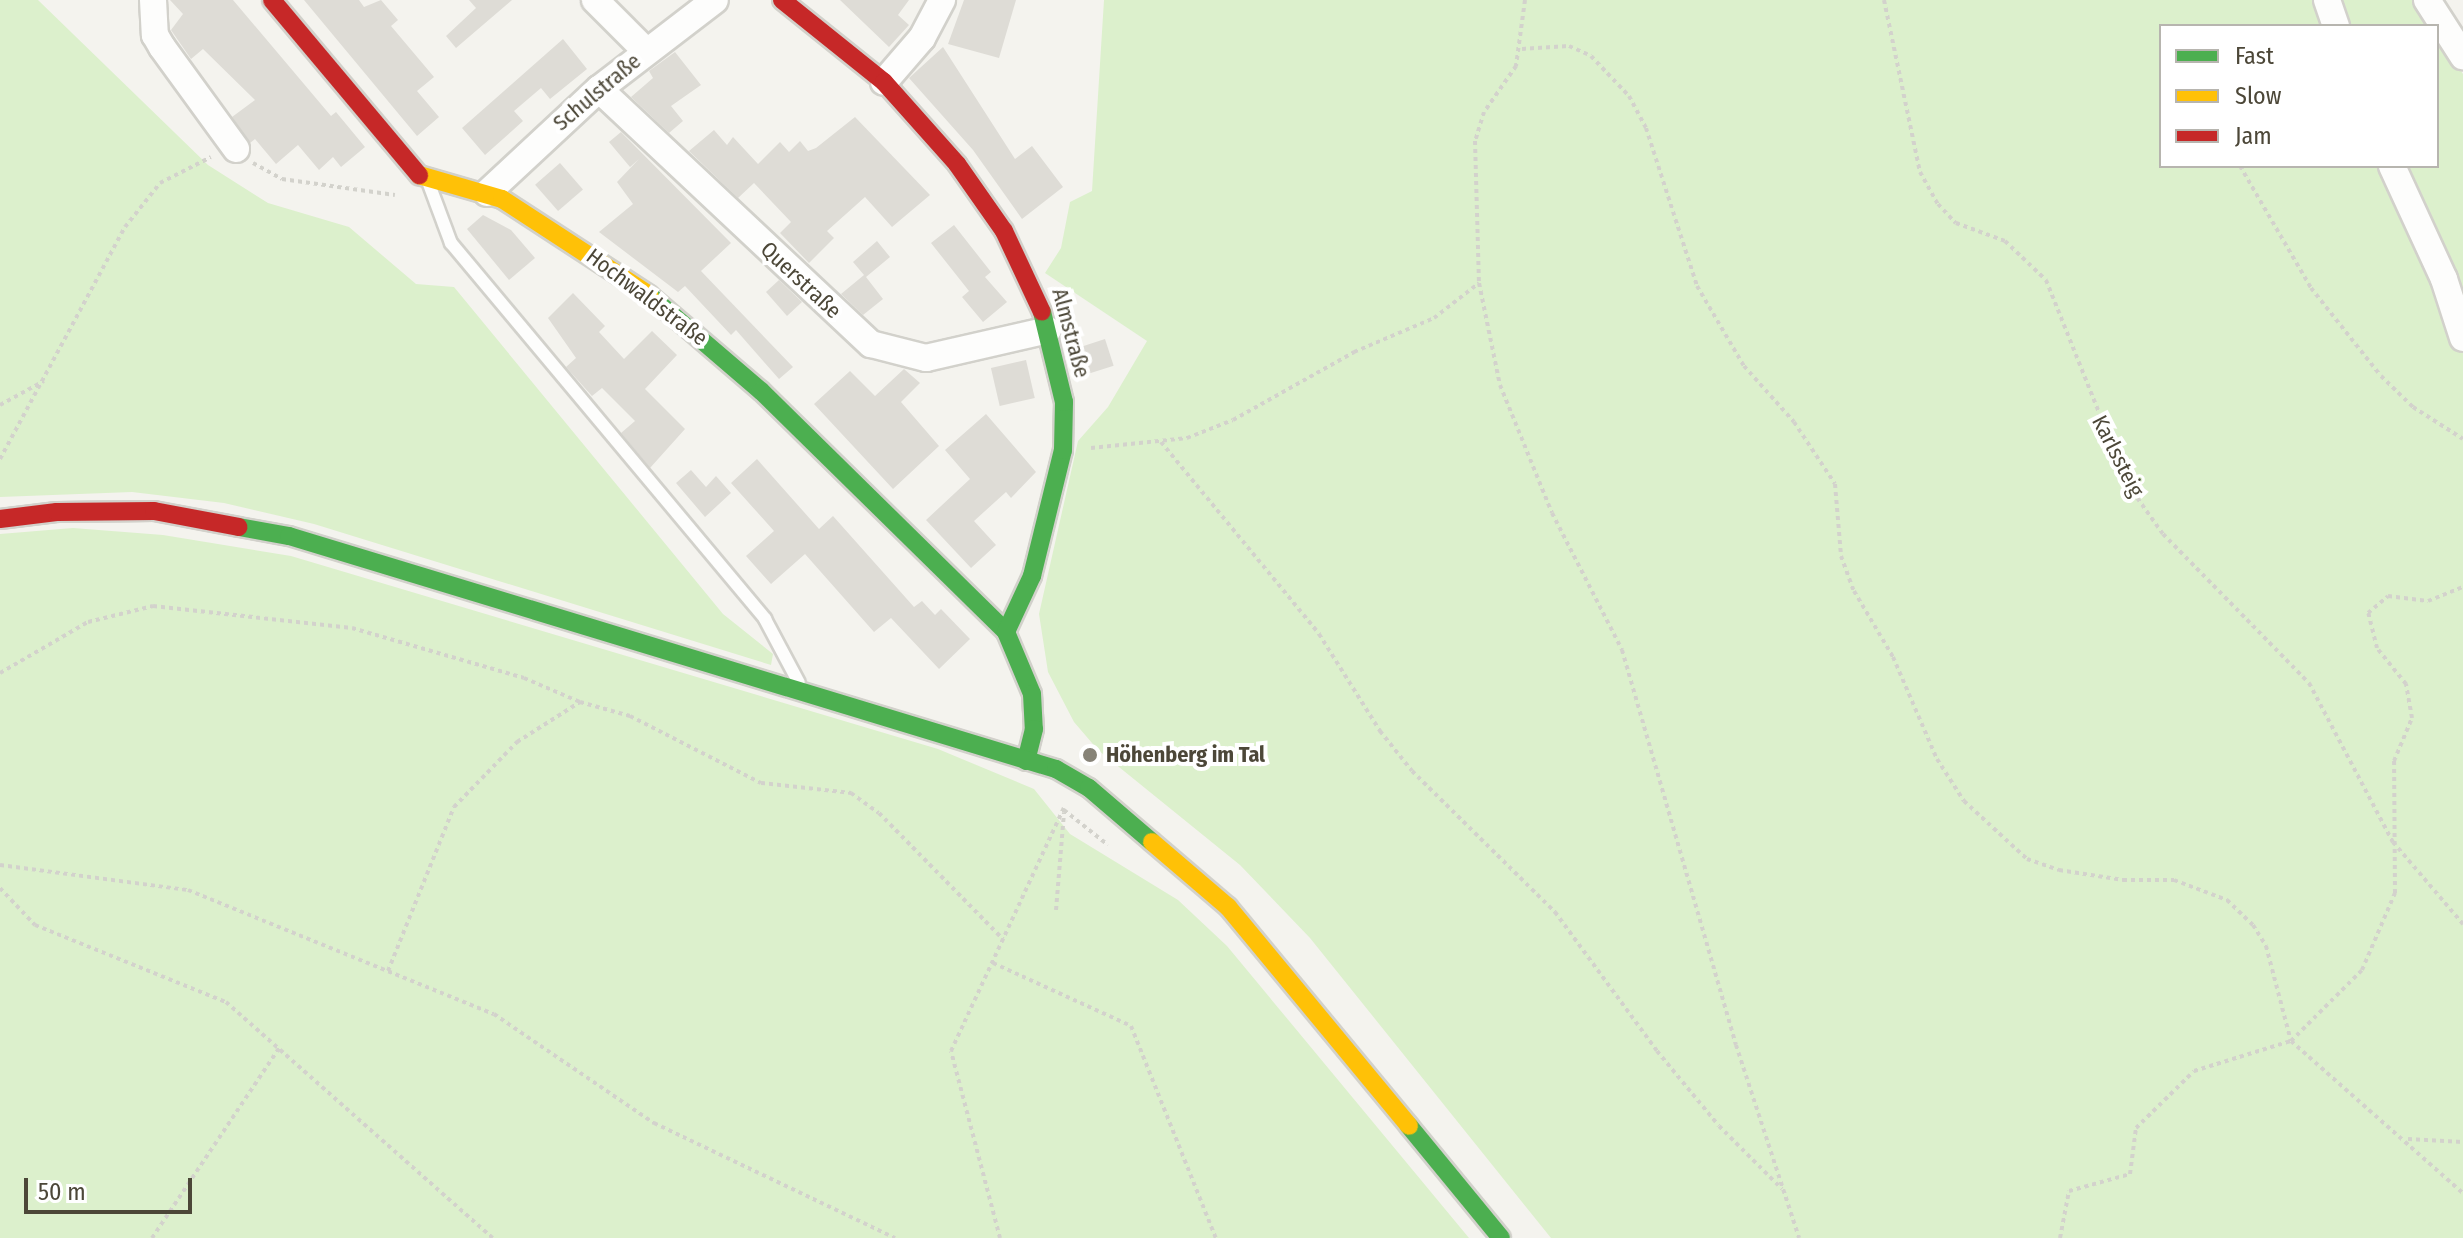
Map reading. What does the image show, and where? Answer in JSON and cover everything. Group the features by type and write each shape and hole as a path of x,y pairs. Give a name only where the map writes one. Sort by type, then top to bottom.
{"street":[{"path":"153,0 155,35 236,149"},
{"path":"272,0 409,166 428,181"},
{"path":"595,0 646,51"},
{"name":"Schulstraße","path":"487,193 599,89 715,0"},
{"name":"Almstraße","path":"782,0 884,82 980,193 1026,269 1048,330 1064,402 1063,450 1032,576 1006,632"},
{"path":"884,82 922,38 942,0"},
{"path":"2327,0 2335,24"},
{"path":"2427,0 2463,56"},
{"name":"Querstraße","path":"599,89 871,344 926,358 1048,330"},
{"path":"2393,168 2444,279 2463,338"},
{"name":"Hochwaldstraße","path":"428,181 487,193 610,265 699,336 1006,632"},
{"path":"0,519 57,512 154,511 251,528 802,690 1026,761 1076,780 1208,887 1249,930 1501,1238"},
{"path":"1006,632 1034,703 1026,761"}],"lane":[{"path":"428,181 451,243 765,619 802,690"}],"path":[{"path":"1525,0 1522,49 1478,125 1475,141 1479,283 1500,385 1552,513 1622,650 1736,1045 1799,1238"},
{"name":"Karlssteig","path":"1884,0 1920,172 1938,204 1956,223 2005,241 2046,280 2128,485 2163,534 2309,683 2393,842 2463,924"},
{"path":"1522,49 1569,46 1591,56 1629,96 1646,128 1697,286 1744,366 1794,422 1835,484 1841,556 1854,591 1893,657 1937,759 1964,801 2027,859 2059,870 2123,880 2174,880 2227,900 2253,925 2266,946 2291,1041 2463,1193"},
{"path":"0,459 125,227 160,183 236,149 282,179 353,192 397,195 428,181"},
{"path":"2241,168 2311,288 2381,376 2413,407 2463,439"},
{"path":"1063,450 1187,438 1233,420 1343,357 1434,318 1479,283"},
{"path":"0,405 45,380"},
{"path":"1161,442 1319,634 1380,731 1412,771 1555,912 1665,1062 1719,1126 1784,1191"},
{"path":"2060,1238 2069,1191 2130,1174 2136,1128 2194,1071 2291,1041 2362,970 2395,893 2394,761 2412,718 2406,684 2377,648 2368,613 2388,596 2428,601 2463,587"},
{"path":"0,673 88,622 153,606 352,628 524,678 580,702 630,716 761,783 851,793 879,813 1003,939"},
{"path":"388,971 454,807 517,742 580,702"},
{"path":"1000,1238 951,1051 1065,808"},
{"path":"1065,808 1108,845"},
{"path":"1056,910 1065,808"},
{"path":"0,865 188,890 494,1014 654,1123 895,1238"},
{"path":"0,888 35,925 226,1002 493,1238"},
{"path":"993,963 1131,1026 1216,1238"},
{"path":"152,1238 279,1048"},
{"path":"2405,1139 2463,1142"}],"green space":[{"path":"0,0 38,0 208,165 268,203 349,227 416,284 454,287 723,614 773,654 771,665 314,524 224,503 132,492 0,497"},
{"path":"1104,0 2414,0 2431,24 2159,24 2159,168 2439,168 2439,37 2463,74 2463,1238 1551,1238 1310,938 1240,865 1098,750 1074,722 1048,672 1039,614 1078,441 1108,407 1147,341 1045,273 1061,248 1070,202 1092,191"},
{"path":"73,528 163,535 291,556 938,749 1034,789 1070,834 1178,900 1227,946 1469,1238 0,1238 0,534"}],"building":[{"path":"170,0 233,0 331,116 336,112 365,147 341,167 333,157 319,170 298,145 276,164 255,139 250,143 232,117 255,100 203,49 191,59 171,30 183,14"},
{"path":"304,0 359,0 364,7 381,0 398,20 391,26 434,77 417,91 439,117 417,136"},
{"path":"469,0 512,0 456,48 446,36 476,8"},
{"path":"840,0 909,0 898,15 909,25 889,47"},
{"path":"964,0 1016,0 999,58 948,44"},
{"path":"563,39 587,69 550,99 541,88 514,111 523,121 485,155 462,128"},
{"path":"943,47 1015,159 1032,146 1063,187 1022,219 973,150 909,78"},
{"path":"675,52 701,85 671,106 683,121 669,133 631,97 653,78 649,71"},
{"path":"855,117 930,195 892,227 865,197 827,231 834,238 809,263 780,233 791,222 754,183 738,198 689,151 714,130 727,145 733,137 758,164 780,142 789,152 800,141 808,151 816,148"},
{"path":"621,132 731,243 701,271 793,367 779,379 736,330 731,335 685,286 678,292 599,232 633,204 617,182 639,159 630,167 609,142"},
{"path":"560,163 583,189 558,211 535,185"},
{"path":"483,215 511,230 535,258 509,280 467,229"},
{"path":"954,225 991,272 985,277 1007,302 983,322 962,297 969,291 931,243"},
{"path":"877,241 890,257 866,277 883,299 863,315 841,294 864,275 853,262"},
{"path":"779,280 802,302 787,316 766,292"},
{"path":"573,293 605,326 599,332 624,359 652,331 677,355 645,389 685,429 650,468 621,433 635,421 602,388 592,396 566,367 576,358 548,318"},
{"path":"1105,339 1114,366 1086,375 1077,348"},
{"path":"1026,360 1035,398 1000,406 991,368"},
{"path":"904,369 920,383 901,402 939,446 893,489 814,404 850,371 875,396"},
{"path":"986,414 1036,472 1011,498 1006,492 974,521 996,545 971,568 926,520 970,479 945,450"},
{"path":"757,459 819,529 833,516 914,607 922,601 935,615 941,609 970,639 939,669 891,618 874,632 805,554 771,584 746,556 774,531 731,483"},
{"path":"691,470 706,487 716,476 731,493 705,517 676,483"}],"traffic: fast":[{"path":"649,295 761,391 1006,632 1032,694 1034,729 1026,761"},
{"path":"1006,632 1032,576 1063,450 1064,402 1042,312"},
{"path":"239,527 289,536 1056,769 1089,788 1152,842"},
{"path":"1409,1126 1501,1238"}],"traffic: slow":[{"path":"419,175 502,199 649,295"},
{"path":"1152,842 1228,907 1409,1126"}],"traffic: jam":[{"path":"272,0 419,175"},
{"path":"782,0 884,82 957,164 1004,231 1042,312"},
{"path":"0,519 57,512 154,511 239,527"}],"place":[{"name":"Höhenberg im Tal","path":"1090,755"}]}
